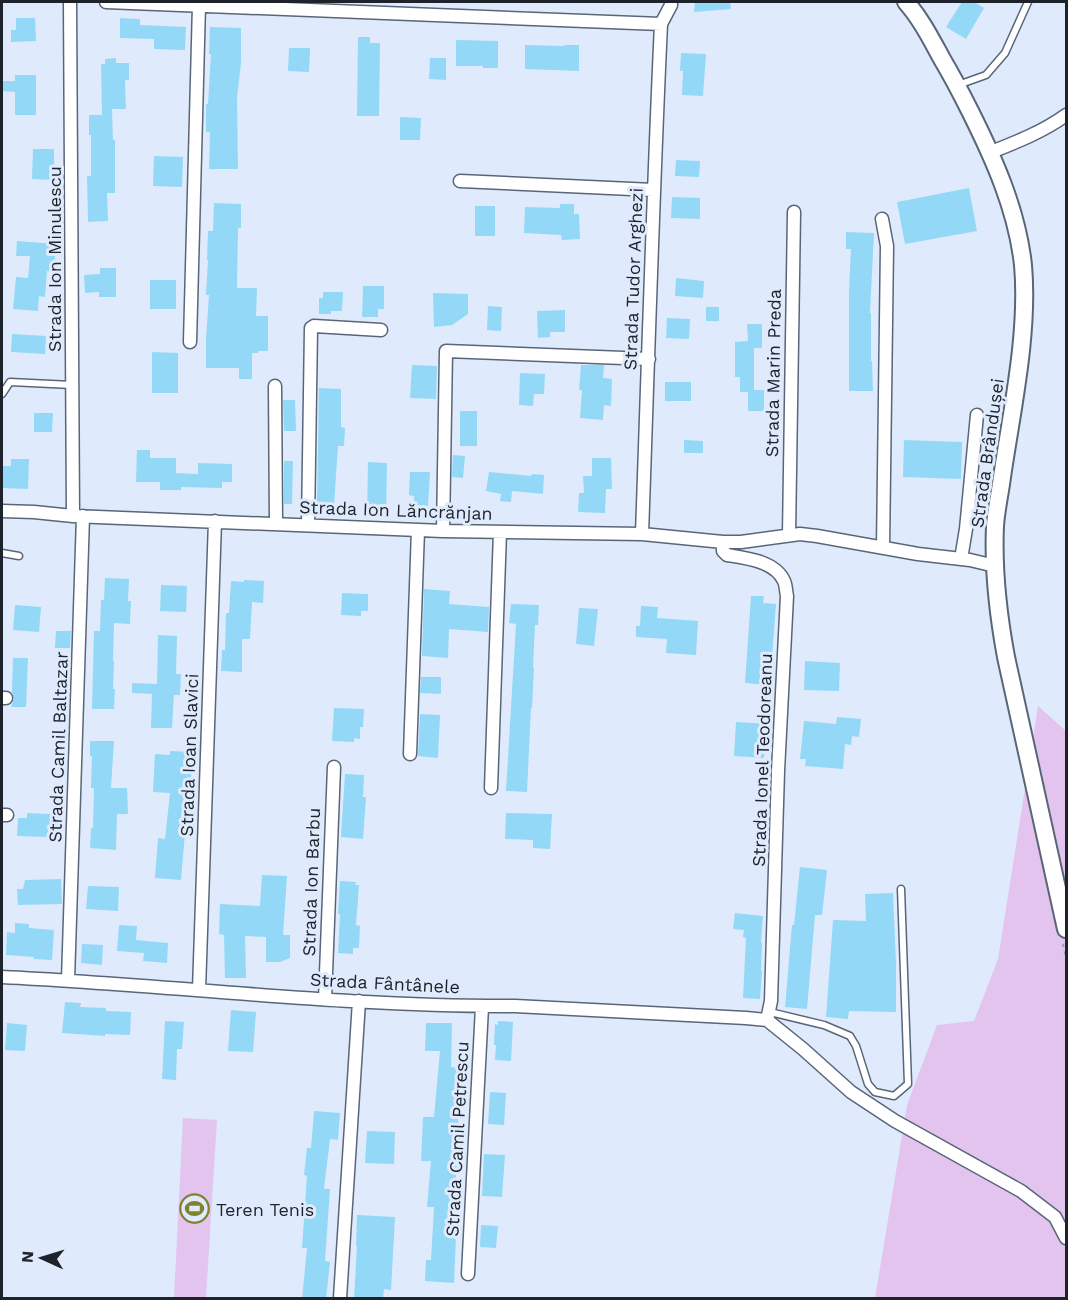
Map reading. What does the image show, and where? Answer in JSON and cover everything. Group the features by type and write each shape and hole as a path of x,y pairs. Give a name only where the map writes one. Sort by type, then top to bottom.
{"main road":[{"name":"Strada Brândușei","path":"906,2 929,34 991,152 1017,227 1023,265 1021,347 995,525 998,616 1066,929"}],"street":[{"name":"Strada Ion Minulescu","path":"70,2 72,385 78,516"},
{"path":"106,2 311,6 661,24 671,2"},
{"path":"190,342 199,5"},
{"name":"Strada Tudor Arghezi","path":"642,534 653,190 661,24"},
{"path":"991,152 1017,142 1066,115"},
{"path":"460,180 653,190"},
{"name":"Strada Marin Preda","path":"789,535 794,212"},
{"path":"882,219 887,246 884,548"},
{"path":"308,525 311,328 314,326 381,330"},
{"path":"442,531 446,351 649,359"},
{"path":"275,386 276,523"},
{"path":"966,560 966,529 976,415"},
{"name":"Strada Ion Lăncrănjan","path":"2,511 442,531 642,534 723,542 741,542 800,534 966,560 988,557 995,562"},
{"name":"Strada Camil Baltazar","path":"68,980 78,516"},
{"name":"Strada Ioan Slavici","path":"199,990 214,521"},
{"path":"410,754 418,530"},
{"path":"491,788 500,532"},
{"name":"Strada Ionel Teodoreanu","path":"723,542 723,551 727,555 762,562 775,570 784,581 787,596 769,1016"},
{"name":"Strada Ion Barbu","path":"325,999 334,767"},
{"name":"Strada Fântânele","path":"2,977 359,1001 746,1018 769,1016"},
{"path":"340,1299 359,1001"},
{"name":"Strada Camil Petrescu","path":"468,1274 482,1006"},
{"path":"769,1016 850,1092 896,1121 1021,1191 1055,1216 1066,1238"}],"lane":[{"path":"957,85 986,75 1005,53 1028,2"},
{"path":"2,394 10,382 72,385"},
{"path":"2,553 19,556"},
{"path":"769,1016 824,1025 850,1036 856,1046 868,1084 875,1092 894,1096 908,1084 900,889"}],"shaded area":[{"path":"1038,706 1066,731 1066,1298 875,1298 907,1105 937,1025 974,1021 998,959"},
{"name":"Teren Tenis","path":"183,1118 217,1120 206,1298 174,1298"}],"building":[{"path":"695,2 730,2 731,9 694,12"},
{"path":"962,2 974,2 984,8 966,39 946,27"},
{"path":"16,18 35,18 36,41 11,42 11,30 16,30"},
{"path":"120,18 140,19 140,25 186,27 185,50 154,49 154,39 120,38"},
{"path":"210,27 241,28 241,63 237,98 238,169 209,169 210,132 206,132 206,104 208,104 211,54 209,54"},
{"path":"358,37 370,37 370,43 380,43 379,116 357,116"},
{"path":"456,40 498,41 498,68 456,66"},
{"path":"525,45 579,45 579,71 525,69"},
{"path":"289,48 310,48 309,72 288,71"},
{"path":"681,53 706,54 703,96 682,95"},
{"path":"116,58 116,63 129,63 129,80 125,80 126,109 112,109 113,140 115,140 115,193 107,193 108,221 88,222 87,176 91,176 89,115 102,115 101,64 105,64 105,59"},
{"path":"430,58 446,58 446,80 429,79"},
{"path":"15,75 36,75 36,115 15,115 15,92 2,91 2,81 15,81"},
{"path":"400,117 421,118 420,140 400,140"},
{"path":"33,149 54,149 54,165 57,165 56,180 32,179"},
{"path":"154,156 183,157 182,187 153,186"},
{"path":"676,160 700,161 699,177 675,176"},
{"path":"969,188 977,231 905,244 897,202"},
{"path":"672,197 700,198 700,219 671,218"},
{"path":"214,203 241,204 241,228 238,228 237,288 257,288 256,316 268,316 268,351 252,353 252,379 239,379 239,368 206,368 209,295 206,295 208,231 213,231"},
{"path":"560,204 574,204 574,214 579,214 580,239 562,240 561,235 524,233 525,207 560,208"},
{"path":"475,206 495,206 495,236 475,236"},
{"path":"846,232 874,233 870,313 873,391 849,391 851,249 846,249"},
{"path":"17,241 56,244 54,272 47,271 45,297 39,296 38,311 13,309 16,277 28,278 30,256 16,256"},
{"path":"100,268 116,268 116,297 99,297 99,292 85,293 84,275 100,274"},
{"path":"676,278 704,281 703,298 675,296"},
{"path":"150,280 176,280 176,309 150,309"},
{"path":"363,286 384,286 384,309 378,309 378,317 362,317"},
{"path":"323,292 343,292 342,311 319,314 319,298 323,298"},
{"path":"433,293 468,294 468,314 452,325 434,327"},
{"path":"488,306 502,307 501,331 487,330"},
{"path":"706,307 719,307 719,321 706,321"},
{"path":"565,310 565,332 550,332 550,337 538,338 537,311"},
{"path":"667,318 690,319 689,339 666,338"},
{"path":"747,324 762,324 762,348 754,348 754,390 764,390 764,411 748,411 748,392 740,392 740,377 735,377 735,342 748,341"},
{"path":"12,334 46,336 45,354 11,352"},
{"path":"152,352 178,353 178,393 152,393"},
{"path":"412,365 437,366 436,399 410,398"},
{"path":"581,365 604,365 603,378 612,379 611,406 604,405 603,420 580,418"},
{"path":"520,373 545,374 544,394 534,394 533,406 519,405"},
{"path":"665,382 691,382 691,401 665,401"},
{"path":"319,388 341,389 341,427 345,428 344,446 338,446 334,505 317,504"},
{"path":"283,400 295,400 296,431 284,431"},
{"path":"460,411 477,411 477,446 460,446"},
{"path":"34,413 53,413 52,432 34,432"},
{"path":"684,440 703,441 703,453 684,453"},
{"path":"904,440 962,442 961,479 903,477"},
{"path":"137,450 150,450 150,458 176,458 176,473 198,474 198,463 232,464 232,482 222,482 222,488 181,487 181,490 160,490 160,482 136,482"},
{"path":"453,455 465,456 463,478 452,477"},
{"path":"592,458 611,458 612,489 606,489 605,513 578,512 579,493 584,493 583,476 592,476"},
{"path":"11,459 29,459 28,489 2,488 2,466 11,466"},
{"path":"284,461 293,461 292,504 284,504"},
{"path":"368,462 387,463 386,518 367,517"},
{"path":"410,472 430,472 428,506 414,505 414,496 409,495"},
{"path":"489,472 544,475 543,494 512,491 511,502 500,501 501,494 486,491"},
{"path":"105,578 129,579 130,624 114,623 114,709 92,709 94,631 100,631 101,600 104,600"},
{"path":"244,580 264,581 263,603 252,602 250,639 242,639 242,672 221,671 231,581 244,582"},
{"path":"161,585 187,586 186,612 160,611"},
{"path":"424,589 450,591 449,604 489,607 488,632 449,629 448,658 422,656"},
{"path":"342,593 368,594 368,611 361,611 361,616 341,615"},
{"path":"751,596 764,596 763,603 776,604 770,685 745,683"},
{"path":"511,604 539,605 538,625 535,625 527,792 506,791 516,624 509,623"},
{"path":"15,605 41,607 39,632 13,630"},
{"path":"641,606 658,607 657,618 698,621 696,655 666,653 667,639 636,637 636,626 640,626"},
{"path":"579,608 598,609 594,646 576,644"},
{"path":"56,631 71,631 70,648 55,648"},
{"path":"158,635 177,636 176,674 181,674 180,695 174,695 172,728 151,728 152,694 132,693 132,683 157,684"},
{"path":"13,658 28,658 26,707 11,707 14,699 12,692"},
{"path":"805,661 840,663 839,691 804,690"},
{"path":"421,677 441,677 441,694 420,693"},
{"path":"334,708 364,709 360,739 354,738 354,742 332,741"},
{"path":"420,714 440,715 438,758 418,756"},
{"path":"837,717 861,719 859,737 852,736 851,745 845,744 843,769 805,766 806,759 800,759 804,721 836,724"},
{"path":"736,722 766,724 764,758 734,756"},
{"path":"90,741 114,741 111,788 127,788 128,814 117,814 116,850 90,848 94,788 91,788"},
{"path":"170,751 192,752 190,833 185,833 181,880 155,878 158,838 165,839 170,793 153,792 155,754 170,755"},
{"path":"345,774 364,775 363,797 366,797 363,839 341,837"},
{"path":"27,813 50,814 49,837 17,836 18,818 27,818"},
{"path":"506,813 552,814 550,849 533,848 533,840 505,839"},
{"path":"800,867 827,870 822,915 815,915 807,1009 785,1007"},
{"path":"262,875 287,876 283,935 290,935 290,958 280,962 266,962 266,937 245,936 246,978 225,978 224,935 219,934 220,904 260,906"},
{"path":"61,879 62,904 18,905 17,889 23,889 25,880"},
{"path":"340,881 356,882 355,885 359,885 356,925 360,926 359,948 353,948 353,954 338,953"},
{"path":"88,886 119,887 118,911 86,909"},
{"path":"893,893 896,1012 849,1011 848,1019 826,1017 833,920 866,921 865,894"},
{"path":"735,913 763,916 760,999 743,998 746,938 743,937 744,930 733,929"},
{"path":"15,923 29,924 29,928 54,930 52,960 6,955 7,932 15,933"},
{"path":"119,925 137,926 136,940 168,943 167,963 143,961 144,953 117,951"},
{"path":"82,944 103,945 102,965 81,963"},
{"path":"65,1002 81,1003 80,1007 106,1008 106,1011 131,1012 130,1035 62,1033"},
{"path":"231,1010 256,1012 253,1052 228,1051"},
{"path":"165,1021 184,1022 182,1049 177,1049 176,1080 162,1079"},
{"path":"498,1021 513,1022 511,1061 495,1060 495,1024 498,1025"},
{"path":"7,1023 27,1025 25,1051 5,1050"},
{"path":"426,1023 452,1023 451,1067 464,1069 458,1117 459,1138 454,1138 452,1166 457,1166 452,1215 457,1215 454,1283 425,1281 426,1260 431,1260 434,1207 427,1207 431,1161 421,1161 423,1117 434,1117 440,1051 425,1051"},
{"path":"490,1092 506,1093 504,1125 488,1124"},
{"path":"314,1111 340,1113 338,1140 330,1139 324,1189 330,1189 325,1261 330,1262 326,1299 302,1299 307,1248 302,1248 307,1176 304,1175 307,1148 311,1148"},
{"path":"367,1131 395,1132 394,1164 365,1163"},
{"path":"484,1154 505,1155 502,1197 482,1196"},
{"path":"357,1215 395,1217 391,1290 384,1289 383,1299 354,1299"},
{"path":"481,1225 498,1226 496,1248 480,1247"}],"place":[{"name":"Teren Tenis","path":"195,1209"}]}
